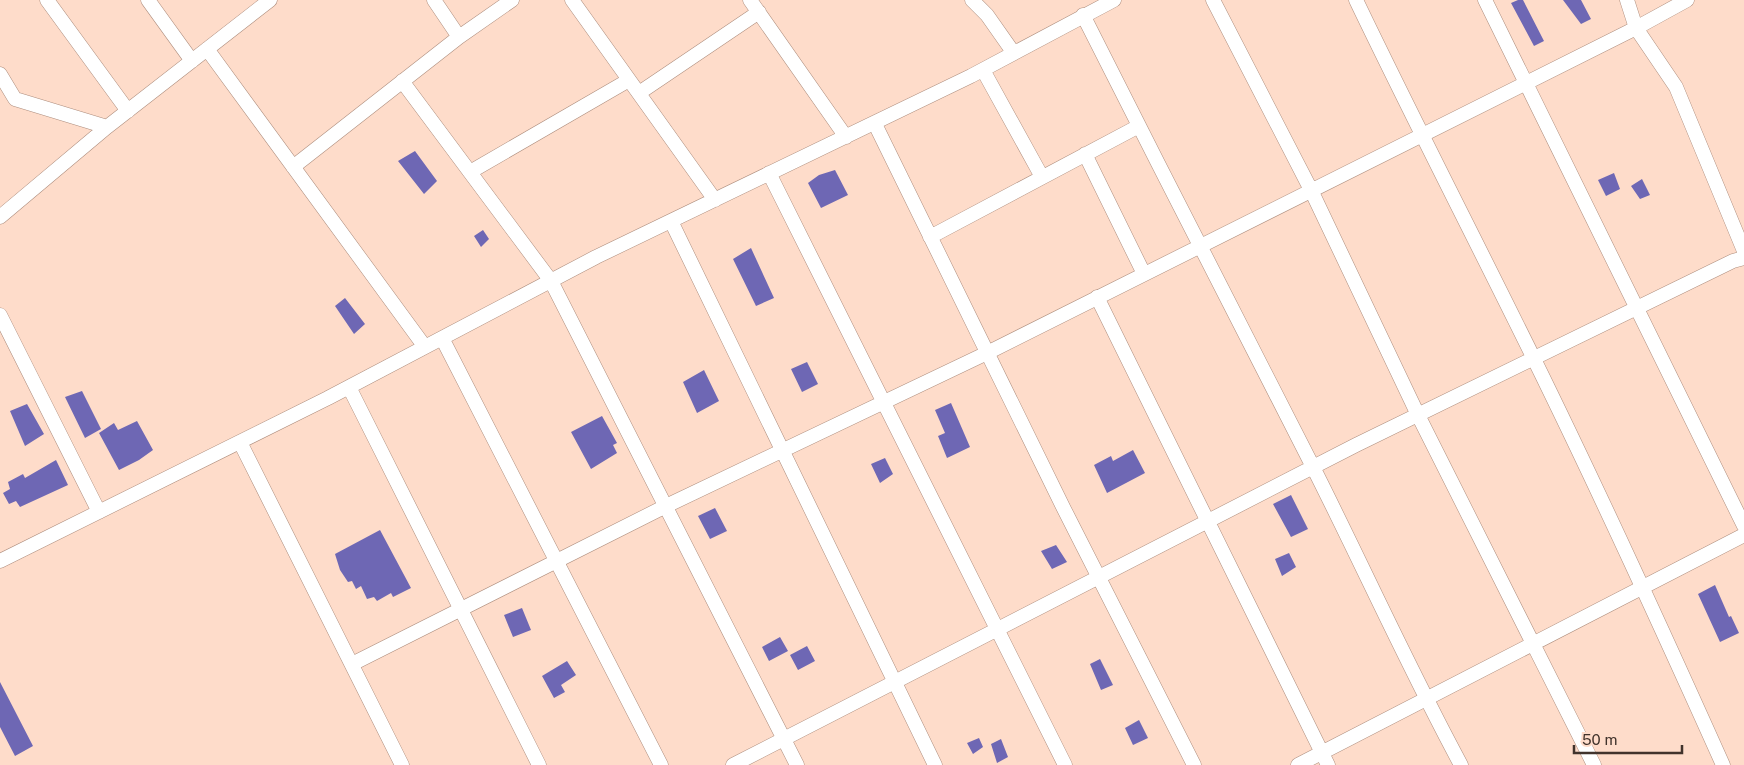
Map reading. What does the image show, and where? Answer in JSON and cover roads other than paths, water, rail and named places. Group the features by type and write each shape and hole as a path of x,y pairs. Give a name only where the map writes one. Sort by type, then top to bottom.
{"street":[{"path":"48,0 128,110"},
{"path":"148,0 192,61"},
{"path":"0,217 128,110 270,0"},
{"path":"434,0 459,37"},
{"path":"294,167 459,37 512,0"},
{"path":"572,0 715,200"},
{"path":"750,0 846,137"},
{"path":"972,0 987,15 1013,52"},
{"path":"0,561 349,387 551,281 671,221 875,124 983,70 1013,52 1114,0"},
{"path":"1213,0 1311,190 1418,415 1594,765"},
{"path":"1356,0 1420,135 1534,358 1643,587 1723,765"},
{"path":"1484,0 1744,526"},
{"path":"1627,0 1636,28 1676,87 1744,251"},
{"path":"352,664 666,506 884,404 987,353 1636,28 1687,0"},
{"path":"639,93 759,12"},
{"path":"1083,15 1198,246 1313,468 1425,699 1461,765"},
{"path":"207,49 425,347"},
{"path":"983,70 1042,178"},
{"path":"0,74 15,99 107,127"},
{"path":"470,172 629,80"},
{"path":"402,81 551,281 797,765"},
{"path":"875,124 987,353 1194,765"},
{"path":"930,236 1139,126"},
{"path":"1085,154 1144,274"},
{"path":"769,174 1065,765"},
{"path":"671,221 893,682 935,765"},
{"path":"733,765 1418,415 1732,261 1744,258"},
{"path":"1097,297 1324,759"},
{"path":"0,315 99,512"},
{"path":"442,338 661,765"},
{"path":"349,387 539,765"},
{"path":"240,442 402,765"},
{"path":"1298,765 1324,759 1425,699 1744,535"}]}
